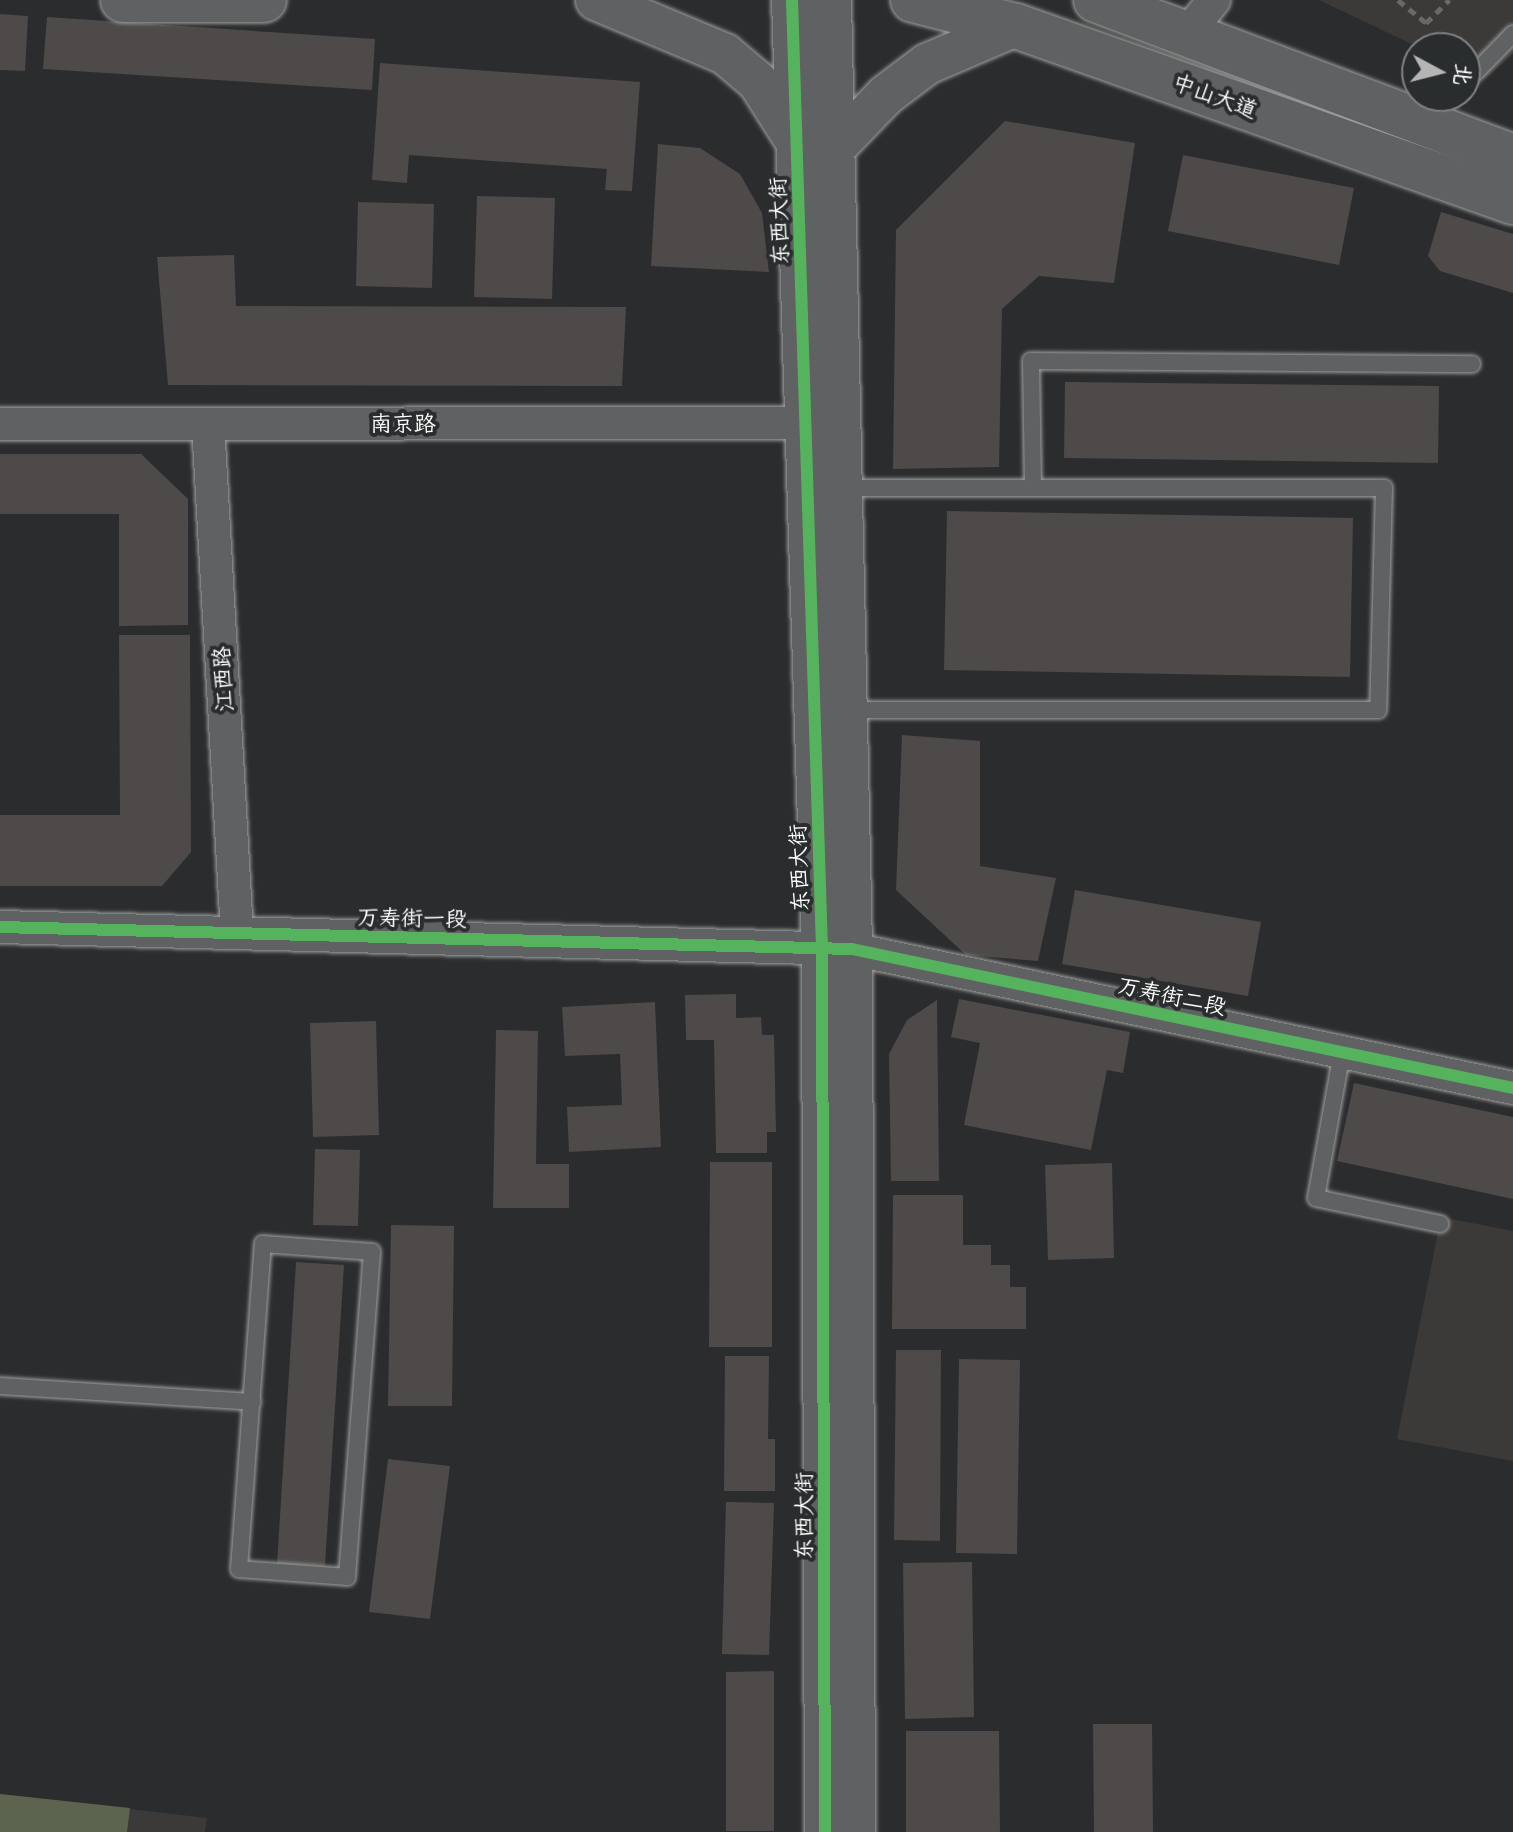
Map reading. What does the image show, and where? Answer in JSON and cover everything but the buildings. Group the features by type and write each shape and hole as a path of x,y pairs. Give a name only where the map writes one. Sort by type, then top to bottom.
{"main road":[{"path":"123,0 264,0"},
{"name":"中山大道","path":"913,0 1016,26 1513,202"},
{"path":"1096,0 1186,35 1401,99"},
{"path":"1442,112 1513,157"}],"street":[{"path":"596,0 725,54 758,82 815,145 927,64 1016,26"},
{"name":"东西大街","path":"792,0 815,145 842,488 825,1832"},
{"name":"东西大街","path":"831,0 815,145 805,423 837,949 855,1832"},
{"path":"1186,35 1214,0"},
{"name":"南京路","path":"0,424 805,423"},
{"name":"江西路","path":"208,424 237,933"},
{"name":"万寿街一段","path":"0,927 837,949"},
{"name":"万寿街二段","path":"837,949 1513,1088"}],"lane":[{"path":"1481,67 1513,34"},
{"path":"1033,488 1031,361 1472,364"},
{"path":"842,488 1384,488 1378,710 854,710"},
{"path":"1342,1052 1316,1198 1440,1224"},
{"path":"263,1244 372,1252 347,1577 239,1569 252,1402 263,1244"},
{"path":"0,1386 252,1402"}],"path":[{"path":"1398,0 1426,23 1449,0"}],"shaded area":[{"path":"1319,0 1513,0 1513,54 1485,79 1481,77 1481,32 1401,32 1401,39"},
{"path":"1441,1217 1513,1231 1513,1461 1397,1439"},
{"path":"0,1794 207,1818 205,1832 0,1832"}],"green space":[{"path":"0,1794 130,1808 127,1832 0,1832"}],"cycle path":[{"path":"792,0 822,948 825,1832"},
{"path":"0,927 852,949 1513,1088"}]}
